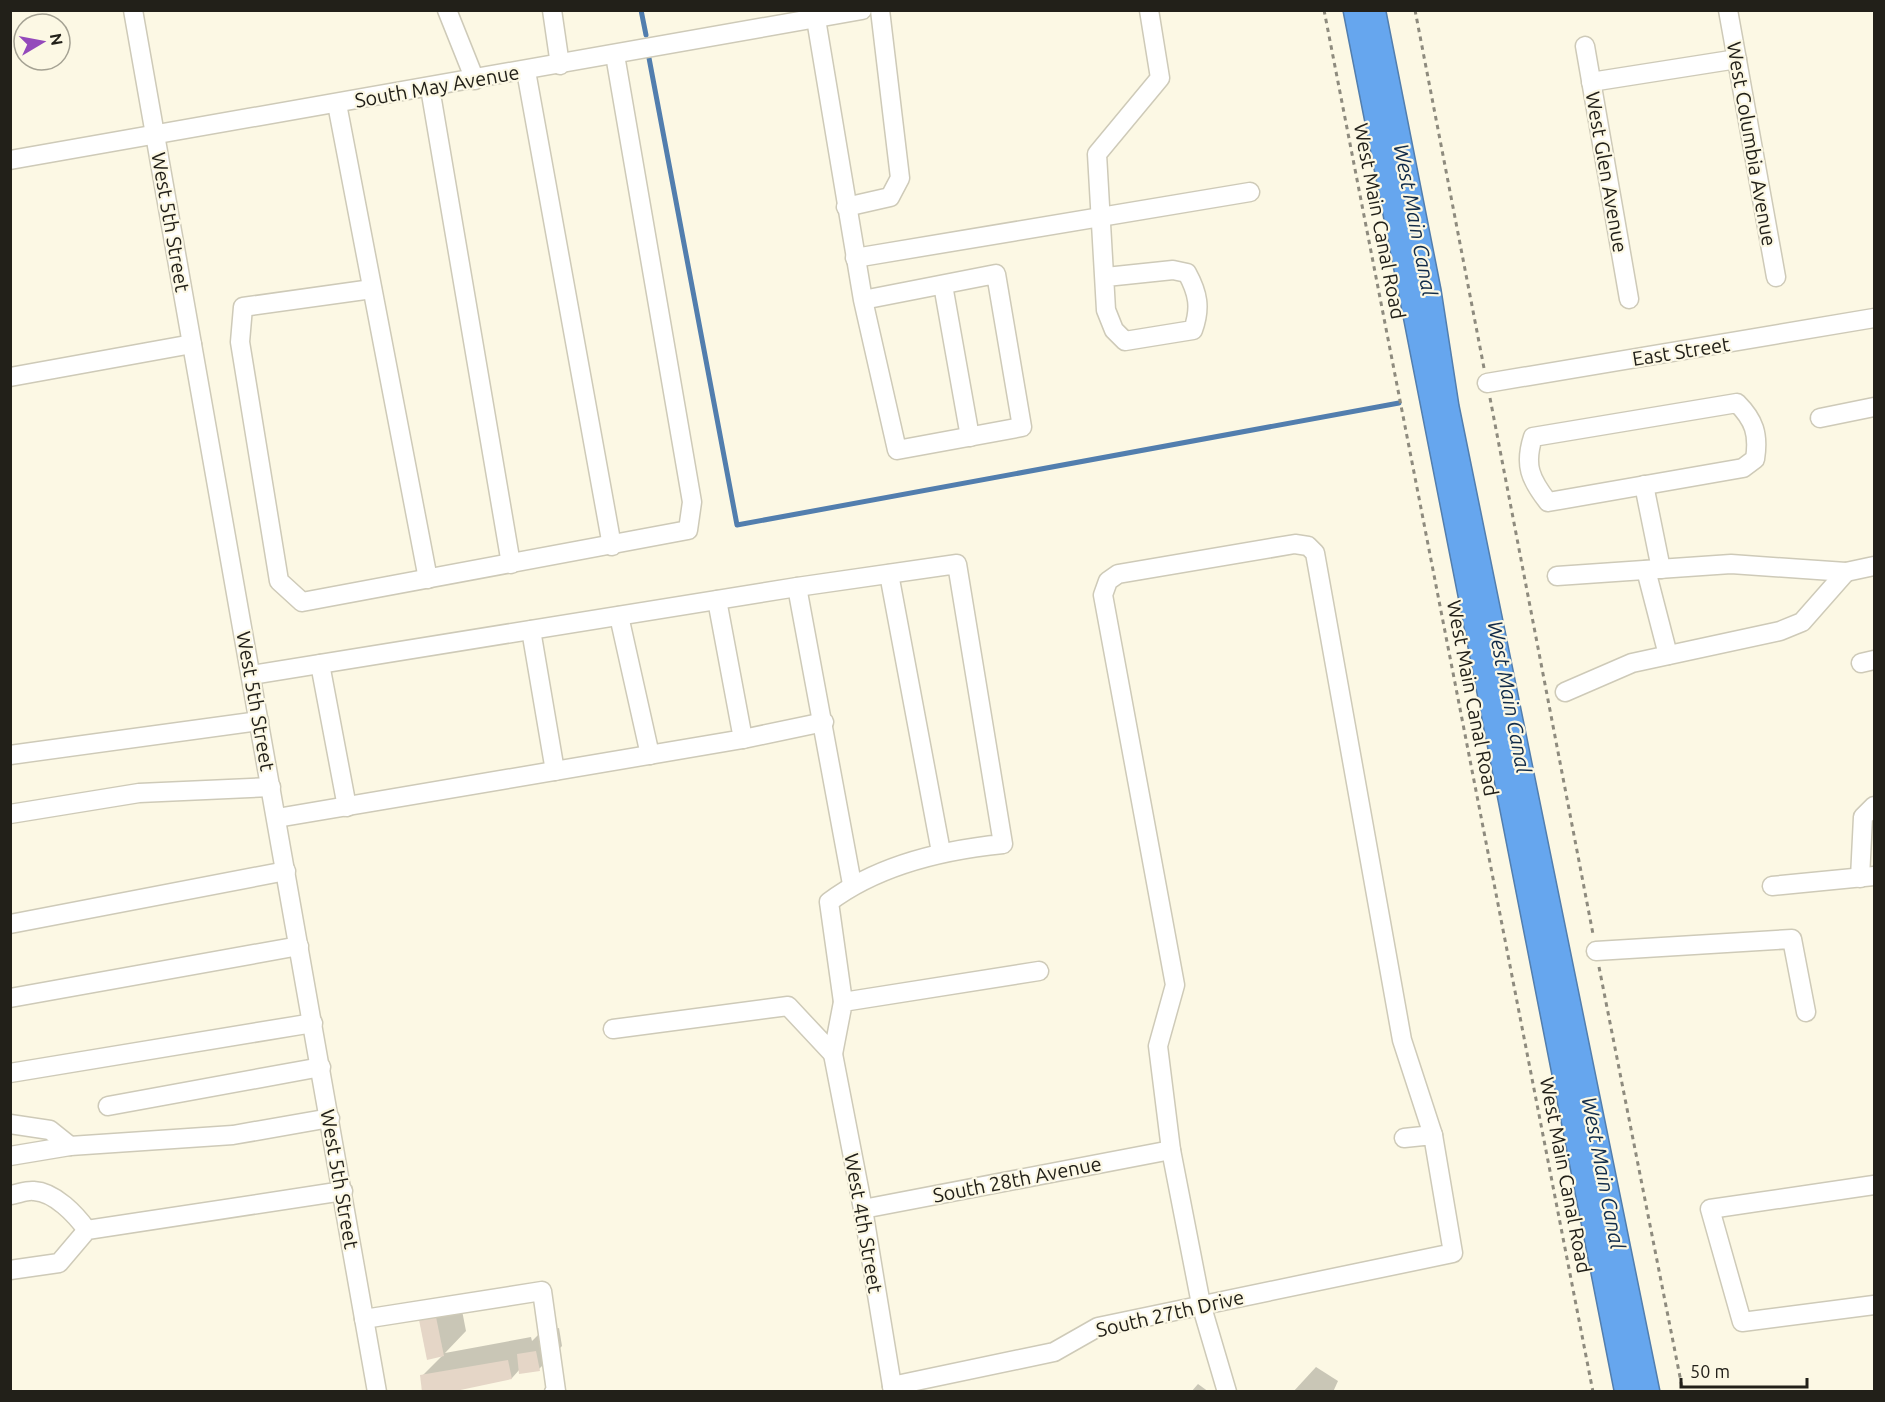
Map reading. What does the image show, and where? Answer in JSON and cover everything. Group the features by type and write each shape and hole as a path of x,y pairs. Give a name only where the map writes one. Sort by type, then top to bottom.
{"street":[{"name":"West 5th Street","path":"133,10 377,1392"},
{"path":"447,10 475,80"},
{"path":"552,10 560,65"},
{"name":"South May Avenue","path":"10,160 475,80 862,10"},
{"path":"846,207 890,197 900,178 880,10"},
{"path":"1106,277 1173,270 1187,273 1197,291 1198,315 1193,330 1125,341 1114,330 1106,310 1106,277 1097,154 1160,78 1149,10"},
{"name":"West Columbia Avenue","path":"1728,10 1776,277"},
{"path":"816,19 855,258 863,300 897,450 1022,427 996,274 863,300"},
{"name":"West Glen Avenue","path":"1585,46 1629,298"},
{"path":"372,289 243,307 240,342 279,581 302,602 688,530 692,502 615,55"},
{"path":"1591,82 1737,59"},
{"path":"526,71 612,546"},
{"path":"430,87 511,564"},
{"path":"337,104 428,579"},
{"path":"855,258 1250,192"},
{"path":"943,285 970,437"},
{"name":"East Street","path":"1487,384 1875,318"},
{"path":"10,377 192,344"},
{"path":"1737,403 1752,418 1757,446 1755,459 1743,468 1644,485 1548,502 1533,482 1527,453 1533,436 1737,403"},
{"path":"1820,418 1875,407"},
{"path":"1644,485 1654,569 1668,655"},
{"path":"1227,1392 1201,1304 1171,1150 1158,1046 1175,985 1102,595 1108,581 1118,574 1295,544 1308,546 1315,554 1402,1040 1433,1135 1404,1138"},
{"path":"251,675 797,587 957,564 1004,844 940,852 852,884 829,902 843,1002 833,1054"},
{"path":"1557,576 1731,564 1846,572 1875,566"},
{"path":"1565,692 1632,663 1780,631 1802,622 1846,572"},
{"path":"889,574 940,852"},
{"path":"797,587 824,722 852,884"},
{"path":"717,600 743,739"},
{"path":"620,615 650,755"},
{"path":"531,630 555,771"},
{"path":"320,664 347,807"},
{"path":"10,755 259,721"},
{"path":"277,818 743,739 824,722"},
{"path":"10,814 139,793 271,787"},
{"path":"1772,886 1867,877 1863,817 1875,806"},
{"path":"10,924 286,871"},
{"path":"1596,951 1792,939 1806,1012"},
{"path":"10,998 299,946"},
{"path":"843,1002 1039,971"},
{"path":"613,1029 788,1006 833,1054"},
{"path":"10,1073 313,1023"},
{"name":"West 4th Street","path":"833,1054 863,1209 892,1389"},
{"path":"108,1106 321,1067"},
{"path":"10,1156 70,1146 233,1135 330,1118"},
{"path":"10,1124 50,1130 70,1146"},
{"name":"South 27th Drive","path":"892,1389 1054,1352 1098,1327 1453,1253 1433,1135"},
{"name":"South 28th Avenue","path":"863,1209 1171,1150"},
{"path":"1875,1185 1710,1209 1742,1322 1875,1305"},
{"path":"10,1195 34,1191 47,1194 76,1216 87,1230"},
{"path":"10,1270 58,1263 87,1230 343,1191"},
{"path":"364,1319 542,1291 556,1391"}],"path":[{"name":"West Main Canal Road","path":"1324,10 1593,1392"},
{"path":"1415,10 1683,1392"}],"water":[{"name":"West Main Canal","path":"1343,11 1386,11 1441,289 1459,405 1660,1391 1614,1391"}],"building":[{"path":"436,1317 444,1356 427,1360 419,1320"},
{"path":"536,1351 540,1371 519,1374 517,1354"},
{"path":"508,1360 512,1379 451,1392 422,1392 420,1375"}],"waterway":[{"path":"641,10 646,35"},
{"path":"649,58 737,525 1399,403"}]}
